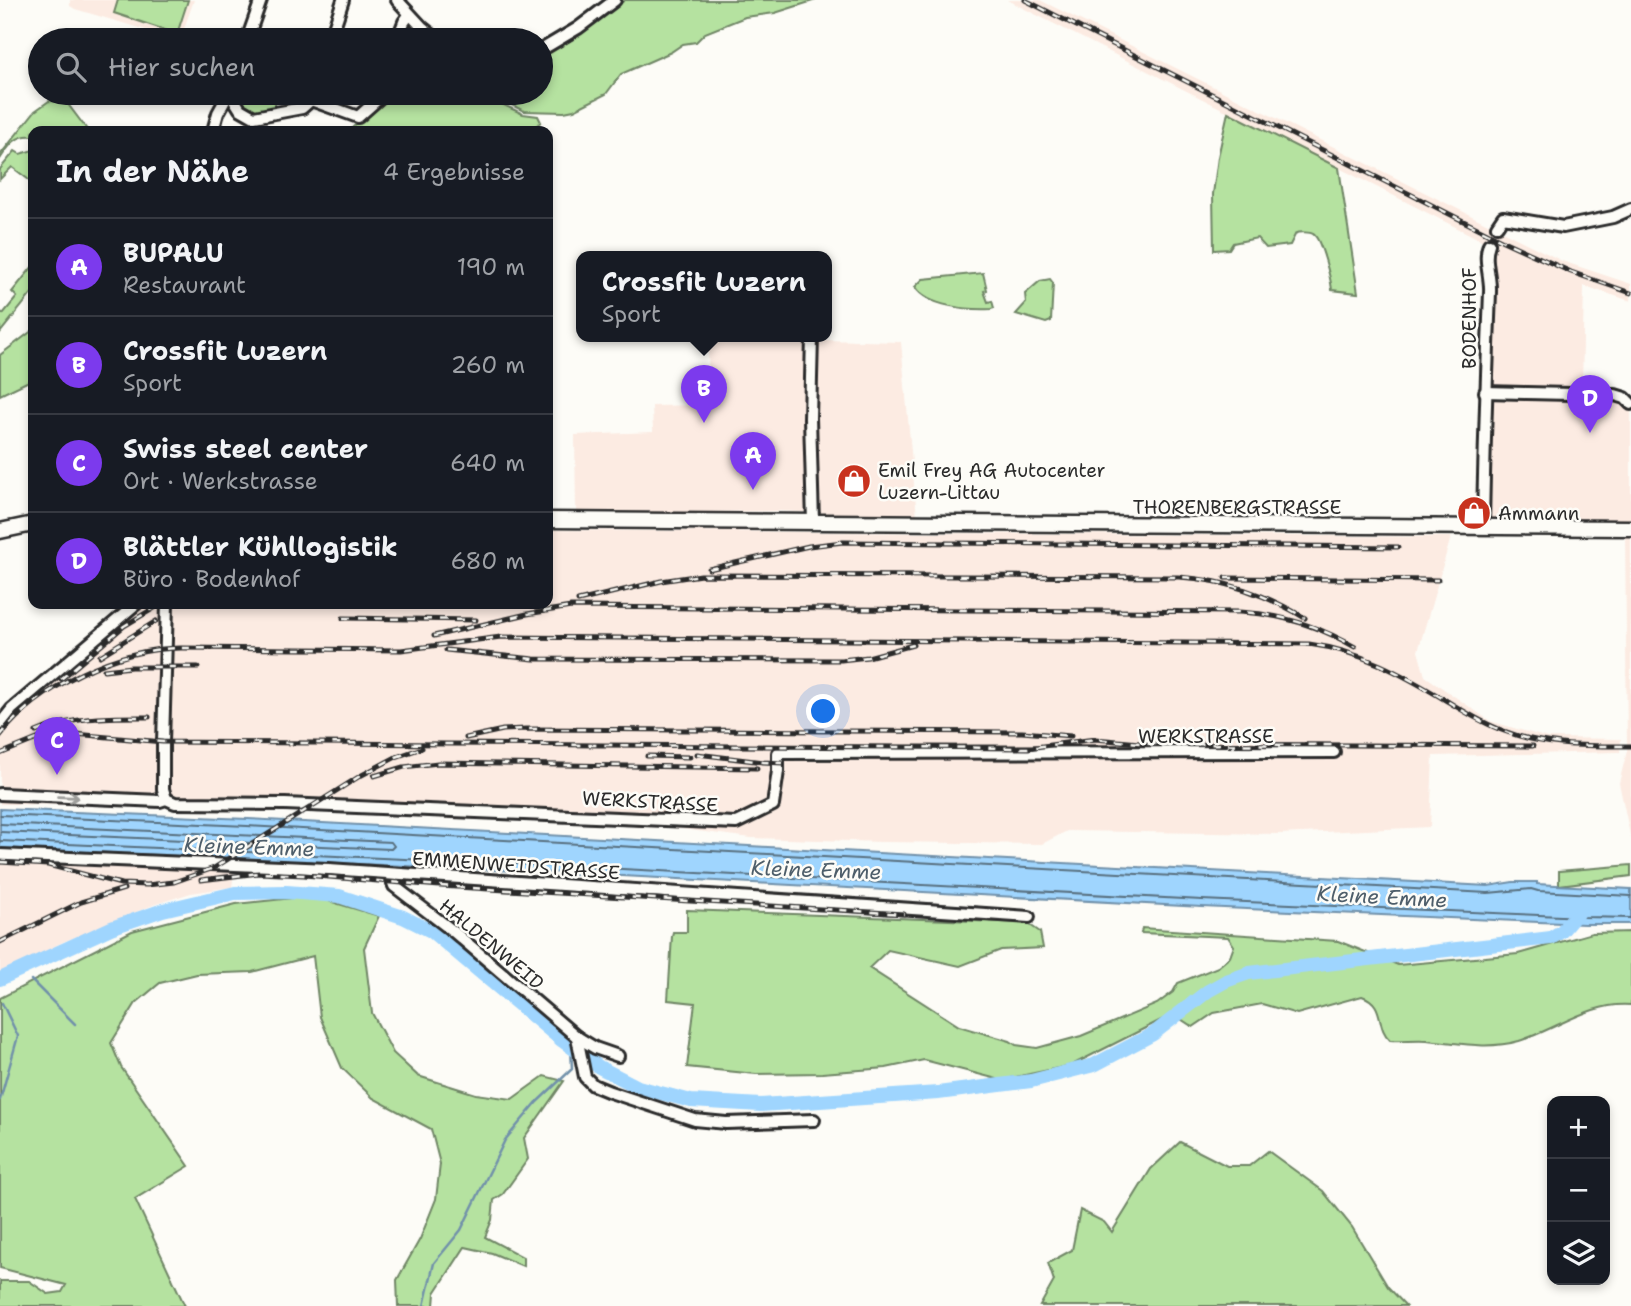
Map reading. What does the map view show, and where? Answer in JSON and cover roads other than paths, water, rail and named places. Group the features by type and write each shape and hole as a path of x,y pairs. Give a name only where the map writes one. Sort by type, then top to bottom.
{"main road":[{"name":"THORENBERGSTRASSE","path":"553,520 1631,528"},
{"path":"0,531 28,525"}],"street":[{"path":"251,28 261,0"},
{"path":"334,28 343,0"},
{"path":"397,0 424,28"},
{"path":"553,43 615,0"},
{"path":"403,28 409,15"},
{"path":"214,126 223,105"},
{"path":"237,105 240,110 254,117 302,108 305,105"},
{"path":"330,105 358,117 362,117 374,105"},
{"path":"1497,226 1503,217 1563,228 1613,217 1631,209"},
{"name":"BODENHOF","path":"1483,528 1490,287 1486,251 1489,244"},
{"path":"812,342 810,418 813,522"},
{"name":"BODENHOF","path":"1486,392 1615,395 1625,398 1631,404"},
{"path":"0,724 12,709 130,609"},
{"path":"166,799 163,789 163,729 167,609"},
{"name":"WERKSTRASSE","path":"0,794 160,801 166,799 175,803 285,804 736,823 773,805 778,753 1334,752"},
{"name":"EMMENWEIDSTRASSE","path":"0,855 223,863 1029,917"},
{"name":"HALDENWEID","path":"390,874 394,886 454,932 578,1040 618,1056"},
{"path":"578,1040 585,1077 593,1085 695,1120 726,1123 814,1120"}],"water":[{"name":"Kleine Emme","path":"0,809 248,819 1488,886 1537,882 1631,889 1631,924 1202,907 585,874 0,848"}],"waterway":[{"path":"0,979 111,928 163,910 235,893 286,892 339,896 403,917 431,931 560,1039 599,1067 638,1087 691,1101 761,1105 938,1093 1031,1081 1094,1065 1153,1034 1208,991 1249,973 1551,938 1562,931 1579,911"},
{"path":"31,980 75,1024"},
{"path":"0,1100 18,1036 2,1003"},
{"path":"424,1306 434,1263 461,1230 505,1140 537,1102 572,1069 571,1047"}],"tunnel":[{"path":"1489,244 1497,226"}],"railway":[{"path":"1025,0 1503,241 1571,272 1631,293"},
{"path":"709,569 809,546 843,542 1398,547"},
{"path":"578,601 661,581 701,575 1179,577 1213,581 1245,590 1305,618"},
{"path":"1225,578 1438,580"},
{"path":"434,636 527,614 571,607 1239,612 1270,615 1299,622 1355,647"},
{"path":"61,679 124,626 153,609"},
{"path":"343,618 476,620"},
{"path":"100,656 156,621"},
{"path":"0,736 16,718 58,686 106,663 157,650 401,650 501,637 1309,644 1346,652 1381,665 1482,721 1519,736 1567,744 1631,746"},
{"path":"446,650 534,659 841,660 868,657 913,645"},
{"path":"104,670 131,667 198,667"},
{"path":"36,732 78,720 149,717"},
{"path":"466,738 503,730 526,729 1022,732 1071,736"},
{"path":"0,754 37,739 75,734 163,742 1028,748 1095,739 1151,744 1533,746"},
{"path":"0,862 48,865 121,884 174,882 214,868 360,776 396,757 422,748"},
{"path":"697,754 783,763"},
{"path":"647,756 690,757"},
{"path":"374,776 404,767 438,763 757,768"},
{"path":"201,880 259,873 304,875 440,886 904,914"},
{"path":"0,942 81,902 124,889"}],"place":[{"name":"Crossfit Luzern","path":"704,423"},
{"name":"Blättler Kühllogistik","path":"1590,433"},
{"name":"Emil Frey AG Autocenter Luzern-Littau","path":"854,481"},
{"name":"BUPALU","path":"753,490"},
{"name":"Ammann","path":"1474,513"},
{"name":"Swiss steel center","path":"57,775"}]}
